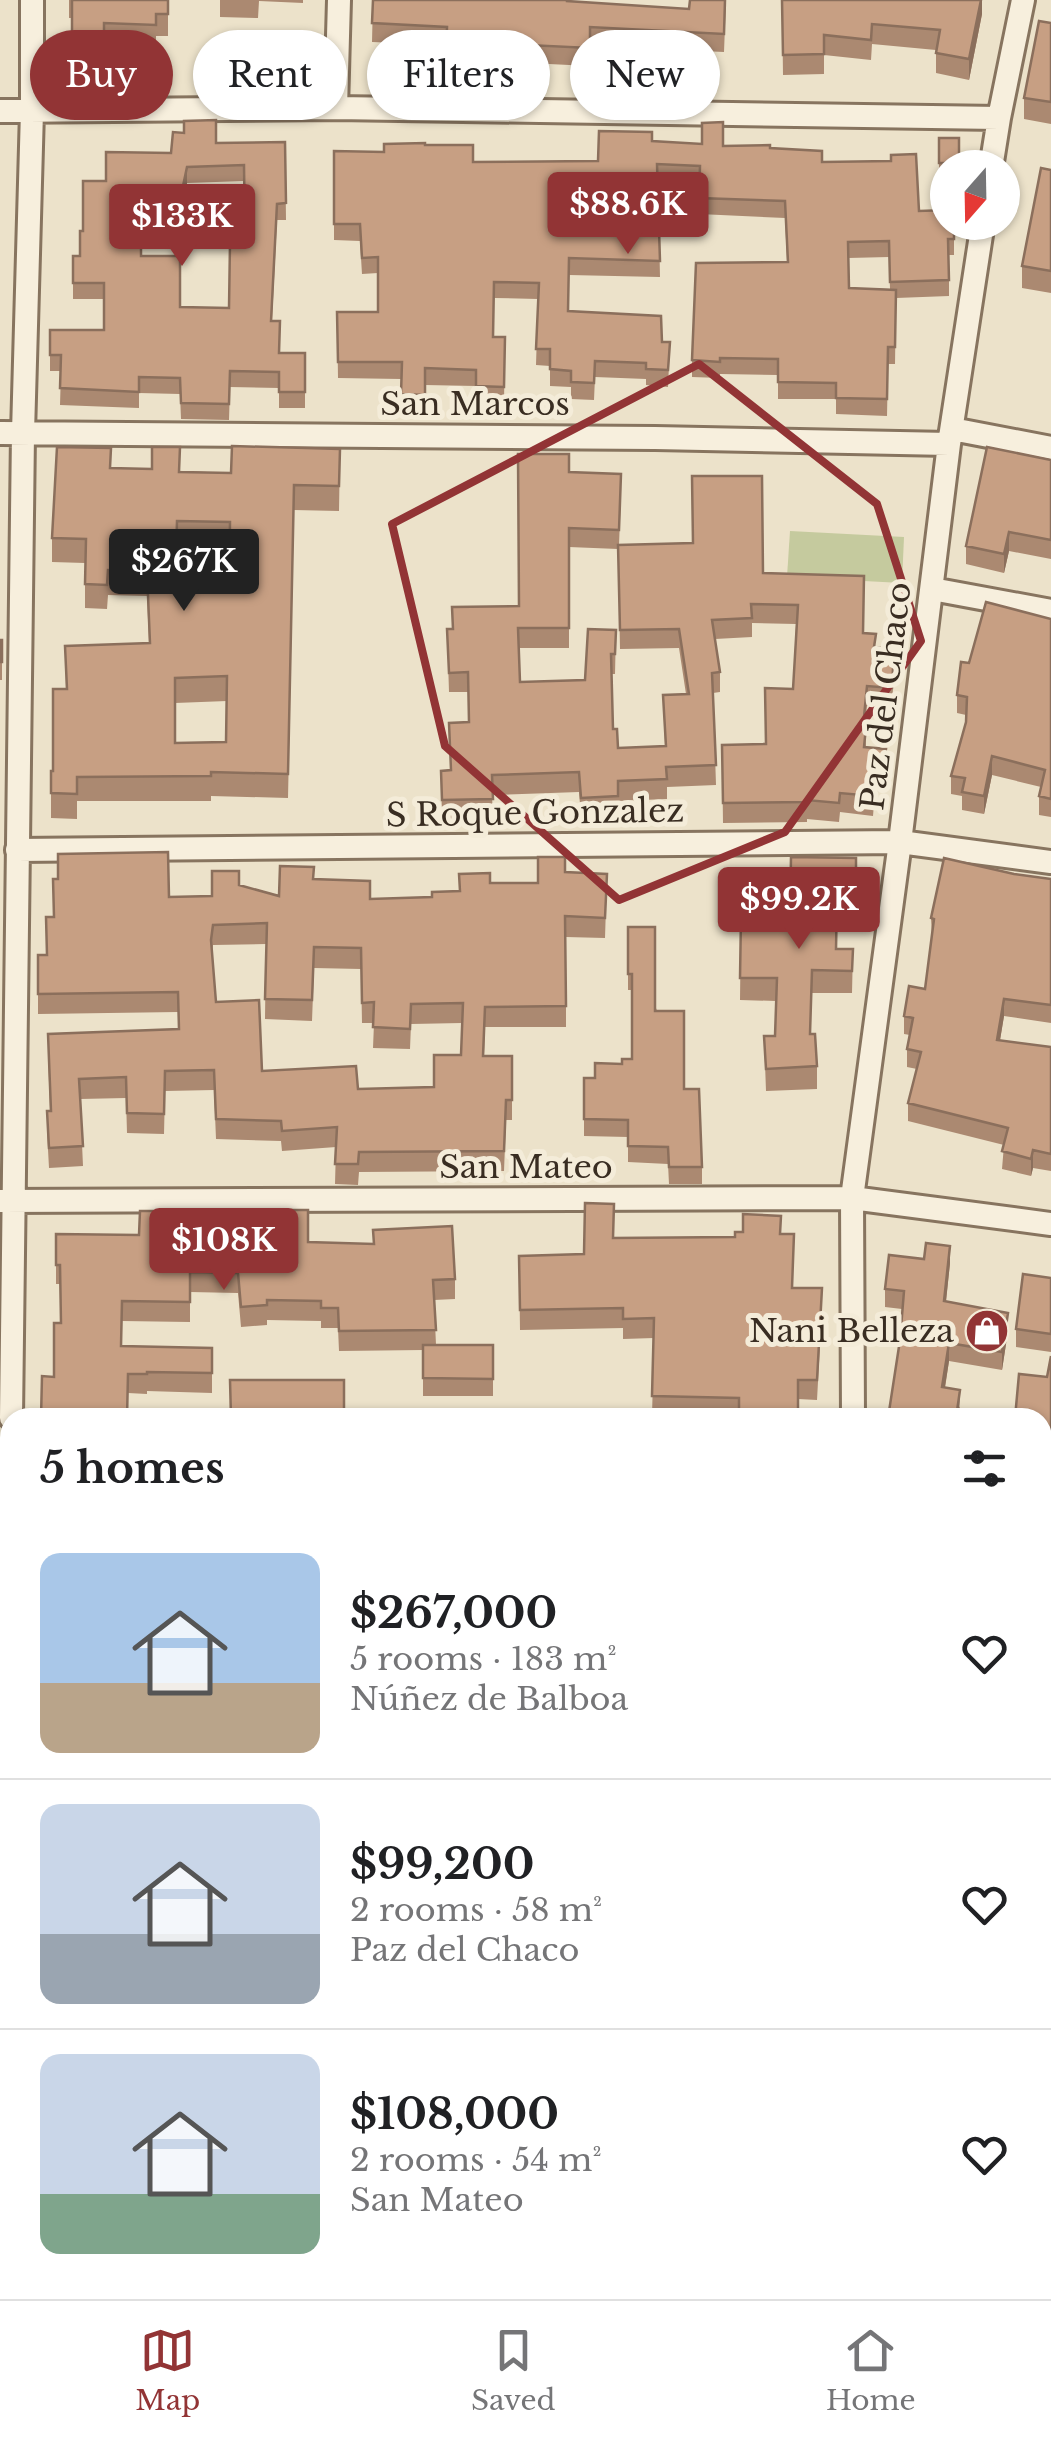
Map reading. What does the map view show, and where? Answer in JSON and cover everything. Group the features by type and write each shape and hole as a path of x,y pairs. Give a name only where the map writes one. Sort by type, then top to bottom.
{"street":[{"path":"32,0 32,30"},
{"path":"338,30 339,0"},
{"path":"995,150 1024,0"},
{"path":"347,108 999,118"},
{"path":"0,112 30,111"},
{"path":"12,1408 7,1201 17,850 12,433 31,120"},
{"name":"Paz del Chaco","path":"853,1408 852,1198 950,436 980,240"},
{"name":"San Marcos","path":"12,433 950,436 1051,448"},
{"path":"932,589 1051,611"},
{"name":"S Roque Gonzalez","path":"17,850 900,842 1051,862"},
{"name":"San Mateo","path":"7,1201 852,1198 1051,1224"}],"highlighted area":[{"path":"699,364 877,504 921,641 785,832 619,900 445,746 392,524"}],"green space":[{"path":"790,531 904,537 902,583 787,577"}],"building":[{"path":"72,0 168,0 168,14 156,14 156,25 104,23 104,30 72,30"},
{"path":"373,0 567,0 689,9 690,0 725,0 724,34 720,30 590,27 570,30 570,47 550,46 550,30 447,30 372,23"},
{"path":"782,0 981,0 969,59 936,53 940,30 872,24 871,40 824,35 824,54 783,55"},
{"path":"1039,21 1051,23 1051,102 1024,98"},
{"path":"216,120 216,143 285,142 286,203 277,204 271,321 280,321 279,353 305,353 305,392 279,392 279,372 230,371 229,404 181,403 180,378 139,377 139,392 60,388 61,355 50,355 50,330 104,330 104,283 73,283 73,256 80,256 83,231 83,181 106,181 106,152 171,153 173,132 184,133 184,121","holes":["244,165 245,243 230,243 229,308 180,307 180,256 141,256 141,196 179,205 187,167"]},
{"path":"723,122 723,146 770,145 822,151 822,162 891,161 891,155 916,154 919,211 930,211 930,240 948,240 949,280 890,282 889,241 848,242 849,288 896,290 895,347 888,347 887,399 836,398 836,383 778,382 778,359 692,360 696,263 788,262 785,201 699,198 700,166 657,164 660,261 569,258 568,311 661,316 662,342 670,342 668,370 646,369 646,363 595,361 594,383 571,382 571,371 550,369 550,349 536,349 539,283 494,282 493,337 505,337 504,387 476,386 476,370 425,368 425,395 401,394 402,362 338,362 337,312 378,312 378,257 362,258 360,224 334,224 334,151 384,152 384,144 425,143 473,145 473,162 598,161 599,131 652,132 652,141 702,144 702,123"},
{"path":"939,138 959,138 959,150 939,150"},
{"path":"1041,168 1051,170 1051,271 1022,266"},
{"path":"232,446 340,449 339,486 294,485 288,774 211,772 211,776 77,777 77,794 51,793 53,689 67,689 65,646 150,643 147,572 108,570 107,585 85,584 86,539 52,538 57,447 111,448 110,468 152,469 152,447 180,447 179,472 231,473","holes":["177,521 230,522 229,591 175,593","227,676 226,742 175,743 175,678"]},
{"path":"987,447 1051,460 1051,540 1009,532 1004,554 966,546"},
{"path":"518,454 569,454 569,472 621,474 619,530 569,528 569,628 518,628 520,682 585,680 588,629 616,630 615,654 611,654 613,729 617,729 618,748 666,746 663,695 689,694 679,629 620,630 618,545 693,543 692,476 762,476 763,573 864,576 863,633 876,634 874,647 894,649 892,688 867,686 864,747 886,749 883,773 875,772 873,796 840,793 839,803 723,803 722,745 766,744 765,688 793,689 798,605 751,604 752,618 712,620 720,672 712,673 716,765 666,767 667,779 618,781 618,796 581,798 579,772 492,775 493,799 442,800 441,771 451,770 449,723 469,722 468,672 449,673 447,629 453,629 452,607 519,606"},
{"path":"986,602 1051,619 1051,799 1039,796 1045,770 992,756 984,796 962,792 965,778 951,776 966,722 967,697 957,695 961,662 969,663"},
{"path":"168,852 169,897 212,896 212,871 239,871 239,885 279,896 280,866 314,867 313,879 370,881 370,899 432,897 432,892 460,891 459,874 490,873 490,883 538,883 538,857 565,857 565,872 607,874 605,918 565,916 566,1006 485,1007 483,1056 512,1056 512,1100 506,1100 504,1151 359,1152 358,1164 335,1164 337,1127 282,1131 281,1121 216,1119 214,1070 165,1071 164,1114 127,1113 126,1077 79,1079 83,1146 49,1148 48,1034 179,1029 178,992 38,994 38,955 47,955 46,917 54,917 53,879 58,879 58,854","holes":["267,923 265,999 312,1000 314,947 361,948 362,1003 374,1002 373,1027 410,1029 411,1004 463,1003 461,1055 434,1055 434,1087 358,1089 356,1066 262,1071 259,1000 216,1002 213,925"]},
{"path":"791,857 856,858 856,900 837,900 836,949 853,949 852,971 812,970 810,1034 815,1034 817,1066 766,1069 764,1036 775,1036 777,978 740,978 741,916 790,917"},
{"path":"944,858 1051,879 1051,1005 1004,999 997,1040 1051,1047 1051,1154 1033,1150 1031,1159 1002,1151 1008,1128 908,1103 921,1052 907,1049 913,1018 904,1016 909,986 925,989 934,919 931,918"},
{"path":"628,927 655,927 655,1011 684,1011 684,1089 699,1089 702,1167 669,1167 668,1147 628,1146 628,1120 584,1119 584,1078 595,1078 595,1063 622,1064 622,1059 632,1059"},
{"path":"585,1203 614,1204 613,1238 735,1237 735,1232 743,1232 743,1214 781,1216 780,1234 794,1234 792,1288 822,1288 817,1380 798,1380 798,1408 739,1408 739,1398 652,1396 654,1318 623,1319 623,1308 520,1310 519,1256 584,1254"},
{"path":"283,1210 308,1210 308,1242 374,1244 373,1230 452,1226 455,1279 433,1280 436,1330 339,1331 338,1308 321,1308 321,1301 267,1300 267,1305 241,1307 238,1273 190,1272 190,1302 122,1301 121,1346 212,1348 212,1373 128,1374 127,1408 41,1408 42,1376 54,1377 54,1323 61,1323 56,1234 139,1235 140,1211 161,1211 161,1226 234,1227 233,1218 283,1214"},
{"path":"926,1243 950,1246 944,1301 1008,1313 1002,1352 949,1343 942,1387 960,1390 957,1408 890,1408 904,1291 885,1289 889,1255 924,1259"},
{"path":"1023,1274 1051,1278 1051,1334 1016,1329"},
{"path":"423,1345 493,1345 493,1379 423,1378"},
{"path":"1051,1356 1051,1408 1016,1408 1019,1374 1047,1377"},
{"path":"230,1380 344,1380 344,1408 231,1408"}],"place":[{"name":"Nani Belleza","path":"987,1331"}]}
